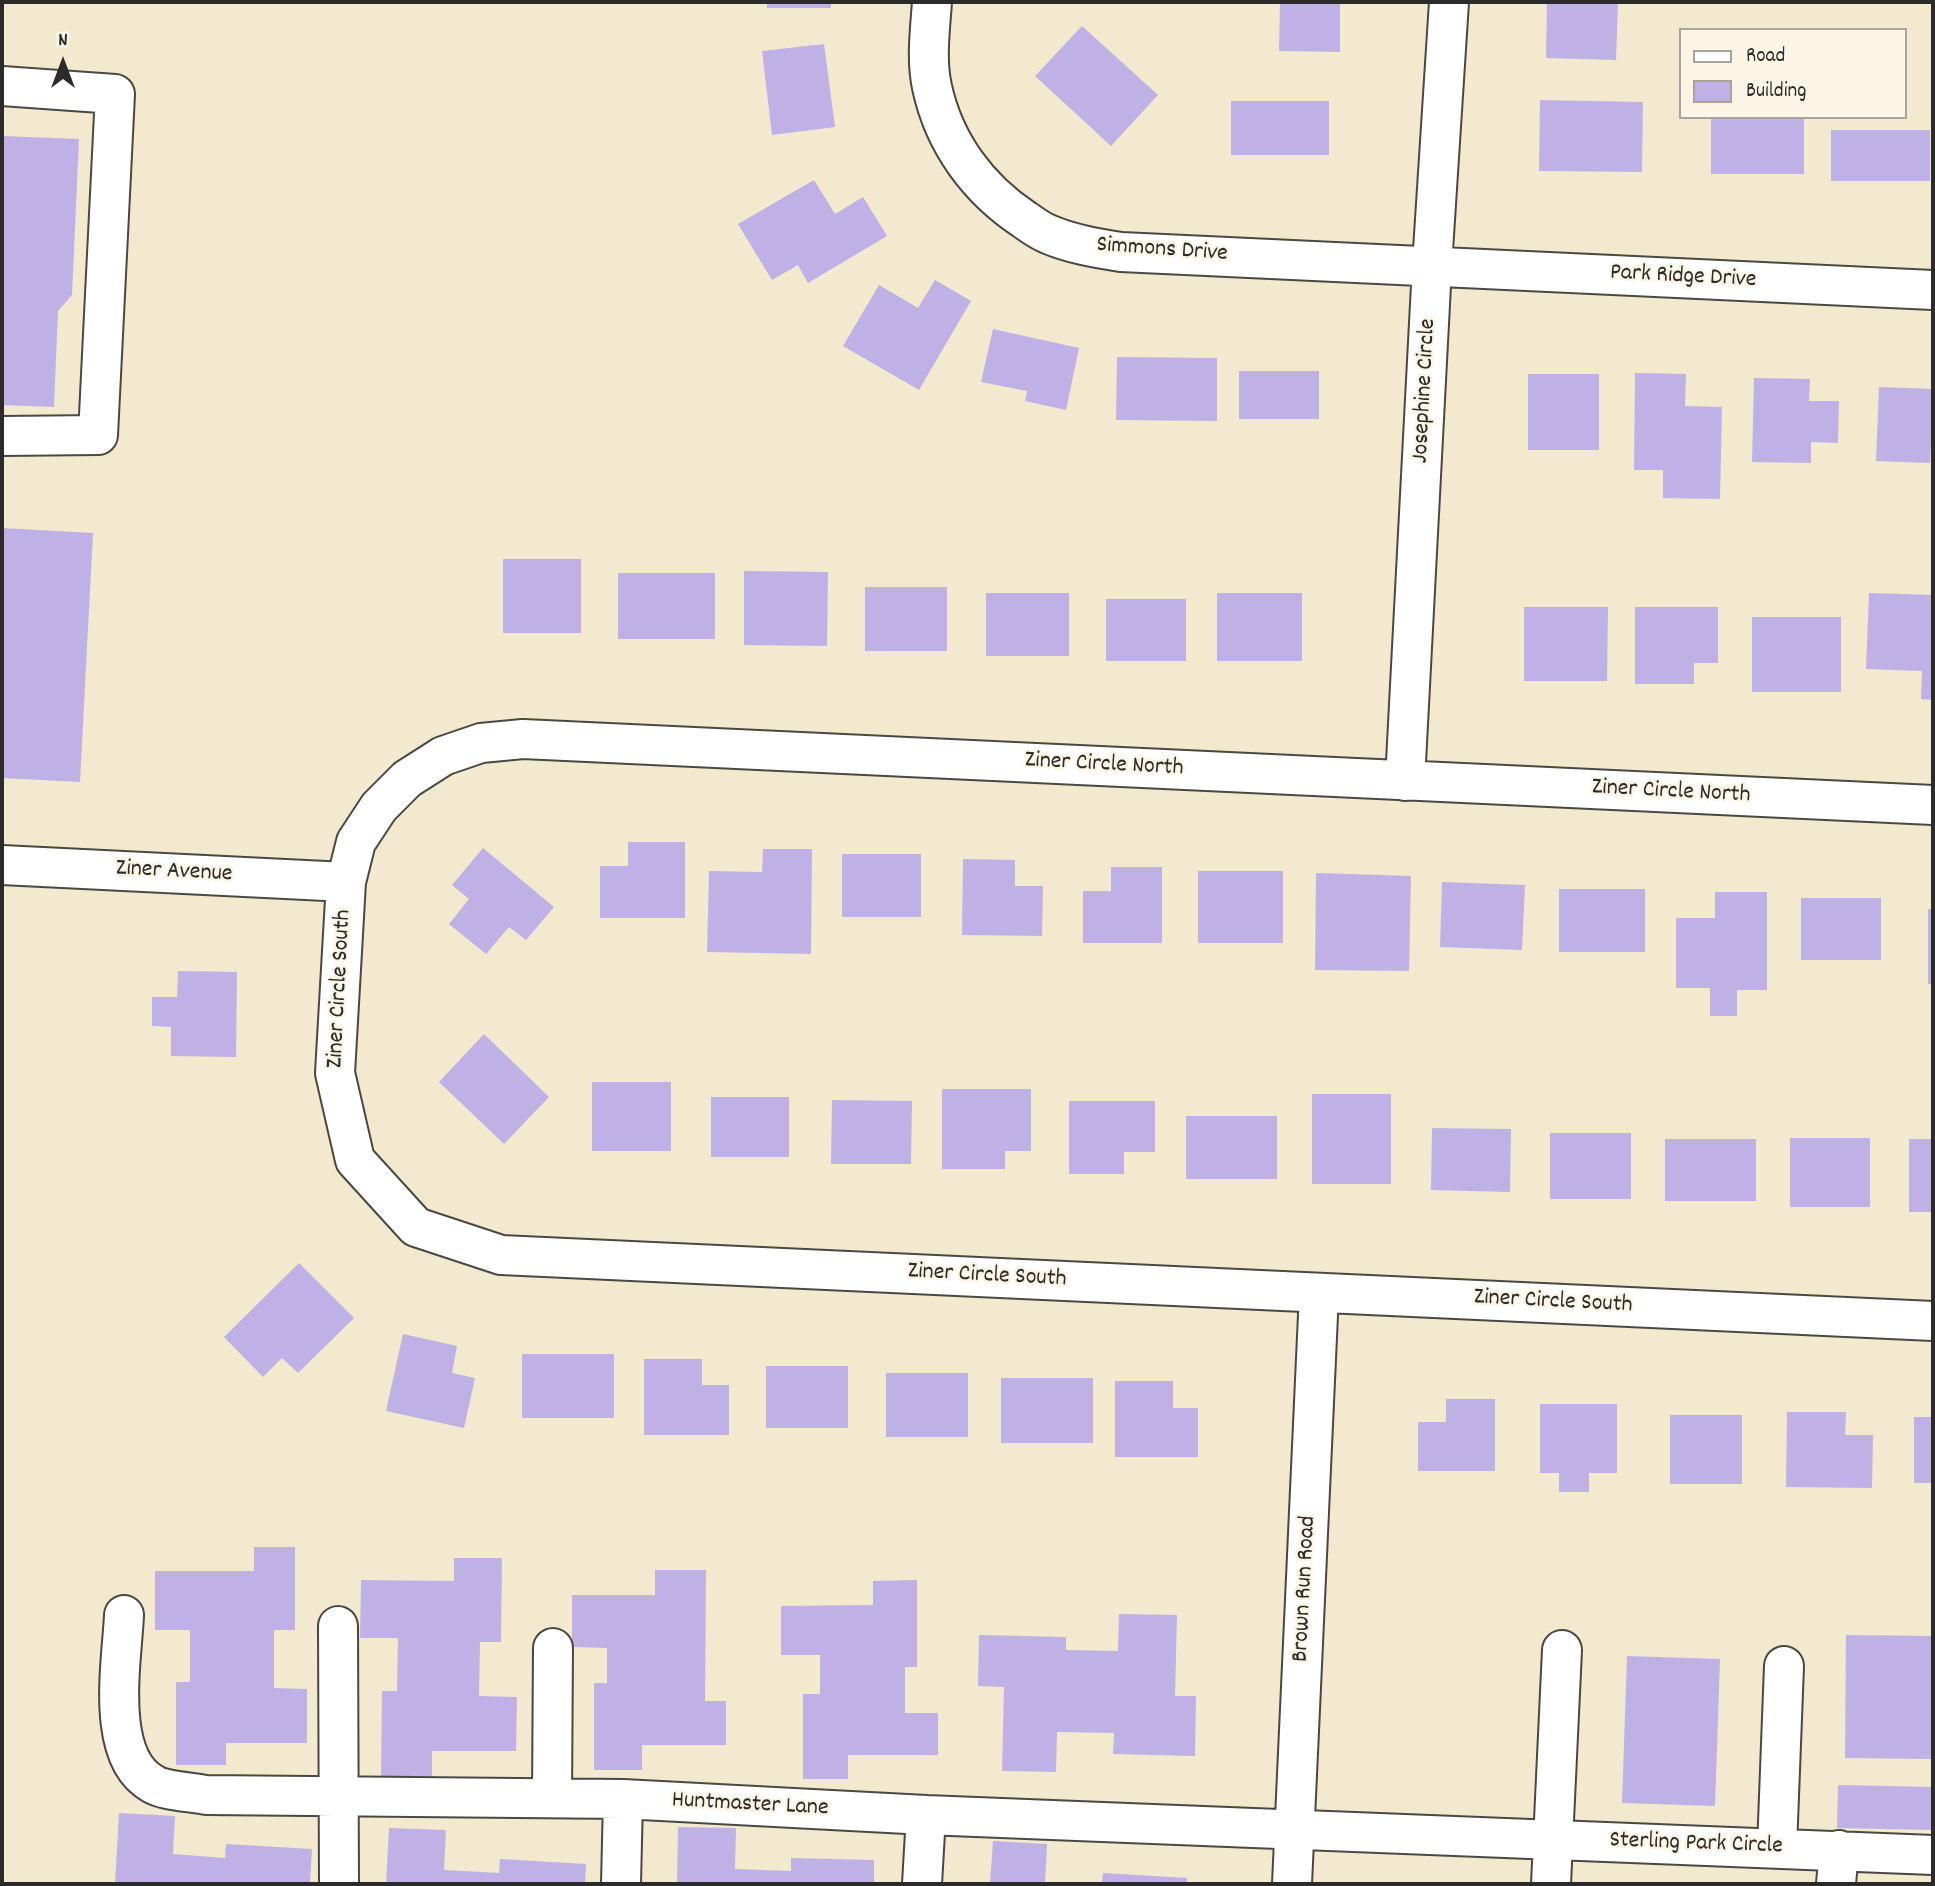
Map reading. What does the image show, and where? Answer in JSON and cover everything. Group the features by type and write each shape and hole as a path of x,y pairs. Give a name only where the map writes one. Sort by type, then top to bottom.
{"street":[{"name":"Simmons Drive","path":"932,2 929,46 931,86 944,124 959,154 983,188 1046,234 1082,245 1121,252 1432,266"},
{"name":"Josephine Circle","path":"1405,780 1449,2"},
{"path":"2,86 115,94 98,435 2,436"},
{"name":"Park Ridge Drive","path":"1432,266 1933,290"},
{"name":"Ziner Circle North","path":"346,882 356,842 379,807 407,779 443,756 481,743 537,740 1933,805"},
{"name":"Ziner Avenue","path":"2,865 346,882"},
{"name":"Ziner Circle South","path":"346,882 335,1073 355,1160 415,1227 501,1255 1933,1321"},
{"name":"Brown Run Road","path":"1292,1884 1319,1293"},
{"name":"Huntmaster Lane","path":"124,1615 119,1723 126,1753 153,1784 206,1795 623,1799 1294,1831"},
{"path":"338,1626 339,1884"},
{"path":"552,1798 553,1648"},
{"path":"1551,1884 1562,1650"},
{"path":"1777,1848 1784,1667"},
{"path":"621,1884 623,1799"},
{"path":"922,1884 926,1815"},
{"name":"Sterling Park Circle","path":"1294,1831 1777,1848 1837,1867 1933,1855"}],"building":[{"path":"767,2 831,2 831,8 767,8"},
{"path":"1280,2 1340,2 1340,52 1279,51"},
{"path":"1547,2 1618,2 1616,60 1546,58"},
{"path":"1082,26 1158,95 1111,146 1035,76"},
{"path":"824,44 835,127 772,135 762,51"},
{"path":"1540,100 1643,102 1642,172 1539,171"},
{"path":"1231,101 1329,101 1329,155 1231,155"},
{"path":"1711,119 1804,119 1804,174 1711,174"},
{"path":"1831,130 1930,130 1930,181 1831,181"},
{"path":"2,136 79,139 72,295 58,311 54,407 2,405"},
{"path":"814,180 835,214 863,197 887,236 808,283 798,265 772,280 738,224"},
{"path":"935,280 971,301 919,390 843,346 879,285 918,308"},
{"path":"993,329 1079,348 1066,410 1025,401 1027,391 981,382"},
{"path":"1117,357 1217,358 1217,421 1116,420"},
{"path":"1239,371 1319,371 1319,419 1239,419"},
{"path":"1635,373 1686,374 1685,406 1722,407 1720,499 1663,498 1663,470 1634,470"},
{"path":"1528,374 1599,374 1599,450 1528,450"},
{"path":"1754,378 1810,379 1809,401 1839,401 1838,443 1811,442 1811,463 1752,462"},
{"path":"1879,387 1933,389 1933,443 1930,463 1876,461"},
{"path":"2,528 93,533 80,782 2,778"},
{"path":"503,559 581,559 581,633 503,633"},
{"path":"744,571 828,572 827,646 744,645"},
{"path":"618,573 715,573 715,639 618,639"},
{"path":"865,587 947,587 947,651 865,651"},
{"path":"986,593 1069,593 1069,656 986,656"},
{"path":"1217,593 1302,593 1302,661 1217,661"},
{"path":"1869,593 1933,595 1933,700 1921,699 1922,671 1866,669"},
{"path":"1106,599 1186,599 1186,661 1106,661"},
{"path":"1524,607 1608,607 1607,681 1524,681"},
{"path":"1635,607 1718,607 1718,663 1694,663 1694,684 1635,684"},
{"path":"1752,617 1841,617 1841,692 1752,692"},
{"path":"628,842 685,842 685,918 600,918 600,866 628,866"},
{"path":"483,848 554,907 526,940 509,927 486,954 449,924 469,899 452,885"},
{"path":"763,849 812,849 811,954 707,952 709,871 762,872"},
{"path":"842,854 921,854 921,917 842,917"},
{"path":"963,859 1015,860 1015,886 1043,886 1042,936 962,935"},
{"path":"1111,867 1162,867 1162,943 1083,943 1083,891 1111,891"},
{"path":"1198,871 1283,871 1283,943 1198,943"},
{"path":"1316,873 1411,876 1409,971 1315,970"},
{"path":"1442,882 1525,885 1522,950 1440,947"},
{"path":"1559,889 1645,889 1645,952 1559,952"},
{"path":"1715,892 1767,892 1767,990 1737,990 1737,1016 1710,1016 1710,988 1676,988 1676,918 1715,918"},
{"path":"1801,898 1881,898 1881,960 1801,960"},
{"path":"1928,909 1933,909 1933,984 1928,984"},
{"path":"178,971 237,972 236,1057 171,1056 171,1027 152,1026 152,997 177,997"},
{"path":"484,1034 549,1097 504,1144 439,1082"},
{"path":"592,1082 671,1082 671,1151 592,1151"},
{"path":"942,1089 1031,1089 1031,1151 1005,1151 1005,1169 942,1169"},
{"path":"1312,1094 1391,1094 1391,1184 1312,1184"},
{"path":"711,1097 789,1097 789,1157 711,1157"},
{"path":"832,1100 912,1101 911,1164 831,1164"},
{"path":"1069,1101 1155,1101 1155,1152 1124,1152 1124,1174 1069,1174"},
{"path":"1186,1116 1277,1116 1277,1179 1186,1179"},
{"path":"1432,1128 1511,1129 1510,1192 1431,1190"},
{"path":"1550,1133 1631,1133 1631,1199 1550,1199"},
{"path":"1790,1138 1870,1138 1870,1207 1790,1207"},
{"path":"1665,1139 1756,1139 1756,1201 1665,1201"},
{"path":"1909,1139 1933,1139 1933,1212 1909,1212"},
{"path":"299,1263 354,1318 298,1373 282,1358 263,1377 224,1337"},
{"path":"403,1334 457,1346 452,1373 475,1378 464,1428 386,1411"},
{"path":"522,1354 614,1354 614,1418 522,1418"},
{"path":"644,1359 702,1359 702,1385 729,1385 729,1435 644,1435"},
{"path":"766,1366 848,1366 848,1428 766,1428"},
{"path":"886,1373 968,1373 968,1437 886,1437"},
{"path":"1001,1378 1093,1378 1093,1443 1001,1443"},
{"path":"1115,1381 1173,1381 1173,1408 1198,1408 1198,1457 1115,1457"},
{"path":"1446,1399 1495,1399 1495,1471 1418,1471 1418,1422 1446,1422"},
{"path":"1540,1404 1617,1404 1617,1473 1589,1473 1589,1492 1559,1492 1559,1473 1540,1473"},
{"path":"1787,1412 1846,1412 1845,1435 1873,1435 1872,1488 1786,1487"},
{"path":"1670,1415 1742,1415 1742,1484 1670,1484"},
{"path":"1914,1417 1933,1417 1933,1483 1914,1483"},
{"path":"254,1547 295,1547 295,1630 274,1630 274,1688 307,1689 307,1743 226,1743 226,1765 176,1765 176,1682 190,1682 190,1630 155,1630 155,1571 254,1571"},
{"path":"454,1558 502,1558 501,1642 480,1642 479,1696 517,1697 516,1751 432,1751 432,1776 381,1776 382,1691 397,1691 398,1638 360,1638 361,1580 454,1581"},
{"path":"655,1570 706,1570 705,1701 726,1701 726,1745 642,1745 642,1770 594,1770 594,1683 607,1683 607,1648 572,1647 572,1595 655,1595"},
{"path":"917,1580 917,1667 905,1667 905,1713 938,1713 938,1755 848,1755 848,1779 803,1779 803,1694 820,1694 820,1655 781,1655 781,1606 873,1605 873,1581"},
{"path":"1119,1614 1177,1615 1175,1696 1196,1696 1195,1756 1113,1754 1114,1733 1057,1732 1056,1772 1002,1771 1004,1687 978,1686 979,1635 1066,1637 1066,1650 1118,1651"},
{"path":"1846,1635 1933,1636 1933,1759 1845,1758"},
{"path":"1627,1656 1720,1659 1715,1806 1622,1803"},
{"path":"1838,1785 1933,1787 1933,1830 1837,1828"},
{"path":"119,1813 175,1816 173,1854 225,1858 226,1844 312,1849 310,1884 115,1884"},
{"path":"678,1827 736,1828 735,1869 791,1871 791,1858 874,1860 874,1884 677,1884"},
{"path":"389,1828 446,1830 444,1870 499,1873 500,1859 586,1864 585,1884 386,1884"},
{"path":"993,1841 1047,1844 1045,1884 990,1884"},
{"path":"1103,1873 1187,1878 1187,1884 1102,1884"}]}
